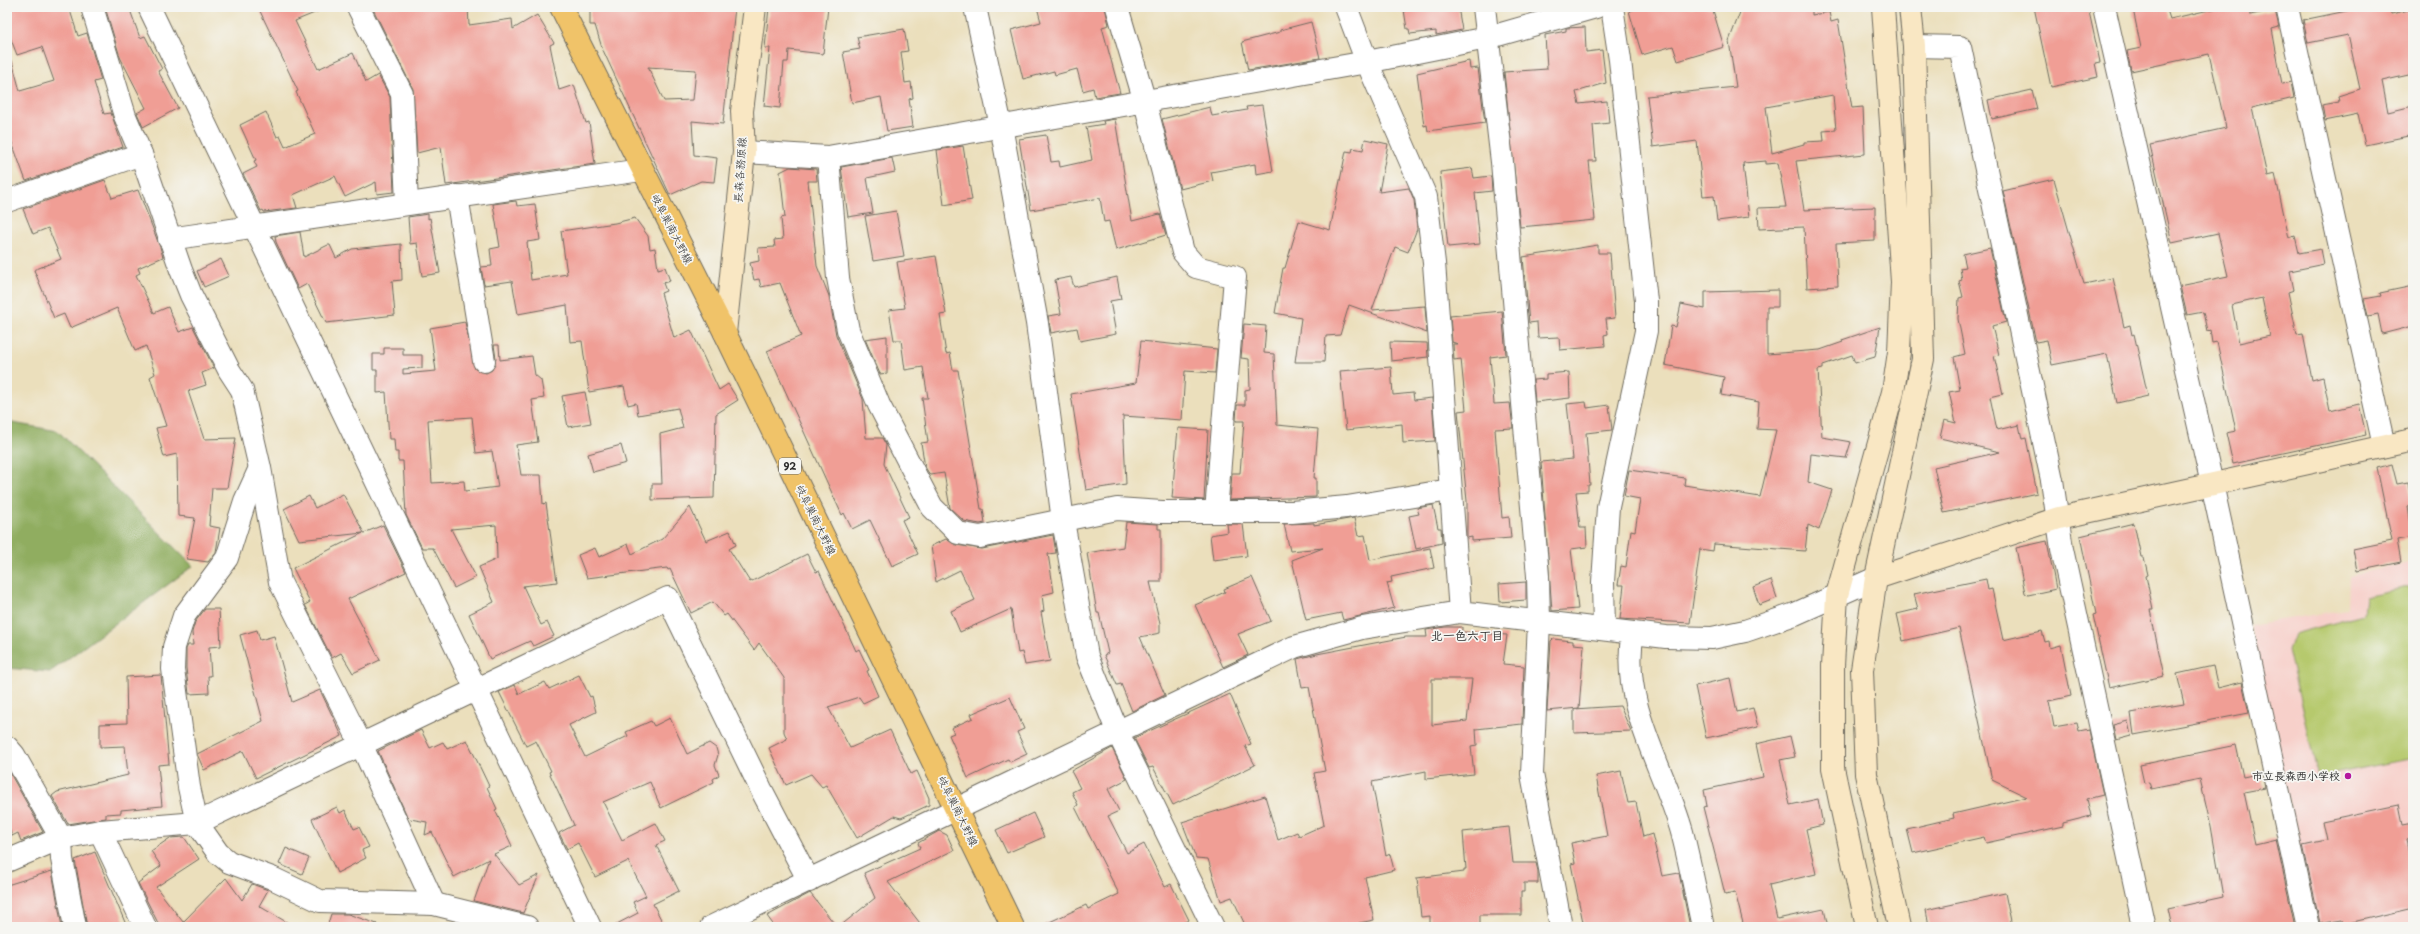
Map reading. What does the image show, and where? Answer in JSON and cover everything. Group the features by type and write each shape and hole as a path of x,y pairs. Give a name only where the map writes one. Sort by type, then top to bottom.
{"main road":[{"name":"岐阜巣南大野線","path":"561,7 641,170 725,333 958,809 1013,927"}],"street":[{"path":"92,7 125,116 141,154 169,239 191,295 229,370 242,390 260,468 280,582 361,744 434,904"},
{"path":"149,7 255,226 475,690 590,927"},
{"path":"358,7 402,94 407,203"},
{"name":"長森各務原線","path":"725,333 744,152 742,111 755,7"},
{"path":"975,7 1001,126 1037,323 1063,521 1087,656 1118,733 1213,927"},
{"path":"1117,7 1145,102 1183,252 1196,267 1235,277 1216,512"},
{"path":"1346,7 1367,62 1426,197 1434,263 1460,612"},
{"path":"1484,7 1502,162 1538,576 1539,622 1532,774 1560,927"},
{"path":"744,152 828,157 1367,62 1488,38 1596,7"},
{"path":"1604,630 1602,582 1608,507 1646,331 1645,293 1620,60 1612,7"},
{"path":"1867,927 1833,768 1833,666 1837,595 1892,392 1899,352 1902,282 1883,7"},
{"path":"1899,927 1866,774 1862,670 1876,578 1923,359 1914,46 1910,7"},
{"path":"2104,7 2212,484 2308,927"},
{"path":"2287,7 2384,446"},
{"path":"1914,46 1960,46 2059,518 2062,549 2144,927"},
{"path":"7,201 141,154"},
{"path":"828,157 838,278 848,330 879,404 932,507 958,533 980,537 1116,509 1216,512 1292,512 1347,507 1450,490"},
{"path":"169,239 641,170"},
{"path":"457,196 484,361"},
{"path":"711,927 1118,733 1294,647 1362,628 1460,612 1666,637 1712,638 1745,631 1795,614 1876,578 2059,518 2413,440"},
{"path":"260,468 245,501 227,558 184,616 174,647 173,669 189,787 197,823 218,853 229,862 272,878 320,901 434,904 526,927"},
{"path":"7,861 61,838 100,831 197,823 668,598 761,790 809,881"},
{"path":"1633,633 1629,652 1634,697 1682,831 1703,927"},
{"path":"7,747 14,755 61,838 62,859 75,927"},
{"path":"100,831 145,927"}],"shaded area":[{"name":"市立長森西小学校","path":"2413,561 2413,927 2316,927 2250,625 2348,609 2349,576"}],"green space":[{"path":"7,422 58,431 193,566 50,672 7,668"},
{"path":"2413,586 2413,758 2318,777 2288,650 2294,634 2363,615 2365,596"}],"building":[{"path":"7,7 69,7 78,36 87,33 101,80 94,82 104,114 111,113 123,147 26,181 7,129 7,62 12,61 20,91 54,81 42,47 17,55 7,29"},
{"path":"105,7 129,7 140,38 145,36 162,69 158,71 178,108 143,127 137,113 146,108 120,57"},
{"path":"258,7 329,7 295,21 318,69 353,53 366,82 378,75 390,97 394,192 377,194 376,182 345,197 335,176 293,195 297,208 264,212 263,210 261,211 243,174 257,167 254,161 256,160 240,125 266,112 277,137 280,136 285,147 315,134 296,92 298,91"},
{"path":"372,7 468,7 469,25 512,19 513,29 537,15 554,43 550,45 559,90 574,85 586,123 589,122 595,164 446,185 441,147 417,153 413,89"},
{"path":"590,7 735,7 723,124 692,121 694,155 717,158 714,182 701,181 670,195 602,48 595,25 590,25","holes":["648,67 696,70 693,100 664,101"]},
{"path":"769,7 828,7 823,54 789,50 788,62 784,62 780,108 764,106 770,48 765,48"},
{"path":"1037,7 1105,7 1109,25 1102,27 1120,93 1095,97 1093,88 1083,91 1077,69 1055,75 1054,71 1023,79 1011,30 1041,22"},
{"path":"1407,7 1458,7 1462,30 1436,35 1436,31 1410,34 1409,29 1407,29 1404,10 1408,9"},
{"path":"1643,7 1712,7 1724,47 1678,61 1673,46 1642,55 1629,11"},
{"path":"1742,7 1812,7 1812,15 1829,12 1831,22 1838,20 1852,108 1863,107 1865,154 1796,161 1804,210 1875,207 1875,241 1836,243 1838,286 1807,288 1804,227 1759,229 1758,208 1786,207 1778,163 1766,164 1766,161 1743,163 1749,217 1717,221 1714,196 1703,197 1697,141 1653,147 1647,96 1736,87 1729,41","holes":["1833,95 1836,130 1823,131 1824,141 1804,142 1804,144 1772,153 1766,107"]},
{"path":"2034,7 2088,7 2100,62 2095,63 2098,77 2051,87"},
{"path":"2135,7 2166,7 2170,19 2222,7 2248,7 2250,15 2275,10 2279,27 2272,29 2282,84 2291,82 2294,98 2252,108 2267,176 2275,174 2289,238 2295,236 2299,253 2321,249 2324,264 2290,271 2294,290 2288,292 2297,335 2303,334 2312,380 2323,377 2330,411 2359,404 2366,435 2233,464 2226,433 2236,431 2217,342 2212,343 2210,330 2207,331 2203,312 2187,315 2180,286 2228,276 2218,233 2172,243 2150,145 2226,128 2209,54 2131,71 2127,51 2141,48 2133,9","holes":["2262,298 2270,336 2239,343 2232,305"]},
{"path":"2366,7 2389,7 2391,14 2413,9 2413,74 2382,81 2388,112 2413,106 2413,135 2365,145 2358,114 2325,121 2322,105 2339,102 2338,96 2360,89 2348,35 2308,43 2303,20"},
{"path":"1311,22 1320,58 1248,70 1242,42"},
{"path":"1585,27 1586,52 1602,50 1606,83 1576,92 1579,104 1607,101 1609,123 1593,125 1596,161 1589,161 1595,220 1520,227 1504,72 1547,69 1545,35 1566,31 1566,28"},
{"path":"904,29 908,51 901,52 905,83 911,82 913,98 909,99 913,127 887,131 881,97 852,103 843,52 860,49 857,37"},
{"path":"1469,61 1470,69 1478,68 1485,123 1428,131 1427,125 1424,126 1417,73"},
{"path":"2032,90 2037,109 1992,119 1988,100"},
{"path":"1262,105 1273,171 1256,174 1255,164 1211,172 1213,181 1180,189 1162,119 1210,107 1212,116 1247,110 1246,107"},
{"path":"1115,119 1132,221 1160,214 1166,235 1116,250 1109,221 1104,222 1100,198 1031,210 1019,139 1046,135 1051,162 1059,161 1060,167 1092,160 1086,127 1104,124 1103,121"},
{"path":"1365,139 1388,144 1379,192 1409,188 1414,200 1417,229 1408,252 1395,247 1372,310 1425,306 1427,333 1349,305 1340,335 1326,336 1324,362 1295,362 1301,318 1275,313 1283,268 1285,268 1299,221 1330,230 1346,151 1352,152 1353,148 1363,150"},
{"path":"963,146 972,200 944,205 937,150"},
{"path":"892,158 895,172 867,178 873,213 848,217 841,167"},
{"path":"790,167 816,169 817,181 808,181 817,266 829,296 836,335 863,399 866,438 882,438 886,445 884,464 909,517 902,520 918,554 892,566 870,520 852,529 844,513 842,515 767,351 801,336 780,283 761,287 759,279 754,280 750,263 759,261 758,248 775,247 774,240 783,239 781,218 785,217 780,172"},
{"path":"1472,168 1474,178 1491,176 1492,191 1475,193 1480,244 1448,247 1440,172"},
{"path":"2054,179 2084,284 2113,278 2124,327 2130,325 2132,335 2134,334 2148,396 2117,403 2107,354 2052,365 2047,340 2036,342 2003,191"},
{"path":"105,180 112,198 138,190 160,247 163,257 138,268 140,273 136,275 154,313 168,307 179,332 193,327 214,368 202,373 206,385 188,391 204,439 236,438 227,488 212,488 209,526 220,528 216,552 208,562 187,559 195,518 178,516 177,454 164,457 156,428 166,426 150,377 155,374 146,346 135,351 117,308 70,328 64,314 54,318 34,270 61,259 48,228 33,234 23,209"},
{"path":"516,201 517,206 535,204 540,240 527,242 531,280 567,274 561,231 615,223 635,218 648,236 650,249 655,248 658,269 665,267 670,281 663,283 666,291 661,293 674,338 691,330 719,390 728,384 738,400 716,414 714,498 652,500 652,484 662,484 660,434 683,428 678,408 638,415 636,403 628,405 624,386 589,392 582,341 570,342 567,305 518,314 512,281 484,285 481,267 492,266 490,249 500,247 493,204"},
{"path":"896,211 904,256 873,261 865,216"},
{"path":"428,214 440,273 422,276 417,243 410,244 408,217"},
{"path":"300,232 304,257 328,245 330,245 336,258 352,249 401,244 402,280 392,281 395,315 326,323 307,284 298,289 276,242 275,236"},
{"path":"1598,245 1598,253 1610,253 1615,318 1606,319 1608,334 1604,335 1605,346 1560,350 1559,337 1538,338 1537,322 1529,323 1523,257"},
{"path":"1990,248 2006,322 1992,326 1999,355 1994,356 2003,394 1990,397 1997,430 2019,425 2022,439 2026,438 2037,493 1944,513 1934,467 2000,452 1940,438 1944,420 1956,423 1949,392 1960,390 1954,357 1965,354 1958,319 1959,298 1963,297 1959,281 1962,280 1960,268 1966,267 1963,254"},
{"path":"936,256 946,314 940,315 946,354 950,353 953,370 958,370 981,509 983,509 985,523 980,524 964,521 950,508 944,473 930,475 925,467 921,443 928,442 922,398 928,398 923,367 905,370 901,340 894,340 889,310 905,308 897,262"},
{"path":"221,259 229,276 204,287 197,271"},
{"path":"1071,277 1074,287 1117,277 1121,299 1110,301 1116,334 1080,341 1077,328 1051,333 1048,316 1061,314 1055,280"},
{"path":"2413,286 2413,326 2382,334 2378,314 2368,316 2364,299 2381,296 2380,293"},
{"path":"1778,290 1778,307 1767,307 1767,354 1820,350 1843,342 1842,340 1880,327 1875,357 1855,363 1852,355 1823,365 1823,369 1818,370 1822,437 1851,442 1846,458 1811,454 1808,482 1832,490 1819,530 1808,525 1805,551 1714,544 1713,551 1700,549 1690,623 1620,619 1624,585 1618,585 1621,566 1626,567 1631,530 1635,531 1640,499 1624,496 1629,470 1685,478 1684,485 1760,497 1776,430 1757,429 1759,402 1721,395 1724,377 1665,365 1671,326 1676,327 1681,304 1705,309 1705,292"},
{"path":"1502,311 1506,355 1490,357 1494,404 1510,403 1513,428 1495,429 1502,518 1509,517 1511,538 1472,541 1472,537 1467,538 1467,501 1458,411 1466,410 1461,359 1454,360 1453,344 1458,344 1452,342 1450,316"},
{"path":"465,322 475,369 486,373 492,370 496,359 494,345 499,345 500,360 532,356 535,375 541,380 544,398 532,400 538,442 516,445 521,475 541,475 543,504 546,503 557,582 523,586 541,625 547,622 554,636 533,646 530,641 490,659 469,614 494,602 479,567 497,559 496,525 451,529 476,577 454,588 433,548 422,548 406,515 403,461 398,461 398,452 395,452 394,439 389,439 386,392 377,393 377,370 373,370 373,354 384,354 384,348 403,348 403,355 422,355 422,368 403,369 403,374 436,371 430,328","holes":["472,417 476,453 492,451 498,487 465,491 464,481 432,483 428,420"]},
{"path":"1244,324 1266,326 1264,353 1274,354 1277,425 1318,429 1314,478 1316,478 1316,497 1230,500 1232,473 1240,473 1244,421 1236,421 1237,405 1245,405 1245,390 1250,389 1249,359 1241,358"},
{"path":"887,336 887,373 880,374 865,339"},
{"path":"1141,341 1217,349 1215,373 1185,371 1182,420 1123,416 1126,484 1086,490 1071,394 1136,383"},
{"path":"1390,342 1427,343 1428,357 1391,361"},
{"path":"1391,367 1393,395 1413,393 1414,400 1432,398 1435,441 1403,443 1402,424 1346,430 1340,371"},
{"path":"1569,372 1570,398 1535,402 1533,380 1546,379 1546,374"},
{"path":"585,392 591,423 568,427 562,396"},
{"path":"1586,402 1587,408 1609,405 1612,430 1586,433 1590,485 1588,485 1588,491 1576,492 1580,528 1586,528 1587,547 1571,549 1578,609 1552,611 1541,462 1573,459 1567,404"},
{"path":"1178,428 1208,430 1204,500 1172,498"},
{"path":"621,445 626,463 593,472 588,454"},
{"path":"2392,464 2397,484 2408,482 2413,506 2408,507 2413,537 2397,540 2401,562 2357,571 2353,549 2392,541 2377,468"},
{"path":"343,494 364,533 383,525 406,572 348,599 380,660 353,673 341,653 332,658 305,605 310,602 293,568 363,533 299,540 284,509 309,496 315,508"},
{"path":"1433,505 1438,528 1441,528 1442,543 1416,549 1409,516 1419,514 1417,508"},
{"path":"690,507 706,541 730,531 736,545 729,549 750,582 807,554 816,572 819,571 856,651 859,649 869,670 867,671 878,696 863,703 859,697 828,707 850,748 890,730 911,774 917,771 929,798 929,805 901,818 894,816 857,838 826,785 822,787 811,774 786,785 769,748 787,739 784,732 784,678 759,643 754,650 727,614 724,616 713,602 691,613 670,569 668,570 667,568 587,578 578,555 595,548 599,557 628,544 632,554 662,539"},
{"path":"1354,518 1358,536 1365,535 1370,560 1430,548 1434,568 1391,577 1392,582 1387,583 1394,608 1343,620 1341,613 1306,620 1292,560 1323,548 1290,551 1284,524 1314,523 1314,525"},
{"path":"1126,522 1158,524 1158,529 1161,529 1161,582 1150,582 1160,623 1160,633 1140,637 1165,695 1132,711 1121,684 1117,685 1104,655 1108,653 1099,613 1097,613 1087,553 1123,547"},
{"path":"2134,523 2141,557 2144,557 2148,575 2146,576 2153,610 2150,610 2164,676 2109,688 2093,615 2096,614 2080,536"},
{"path":"1227,524 1243,524 1247,556 1213,560 1210,535 1228,532"},
{"path":"1053,535 1056,553 1048,554 1054,592 1042,595 1044,611 1041,612 1050,661 1025,665 1022,652 1018,653 1011,609 960,632 951,611 975,600 960,570 936,582 931,546 946,539 956,545 982,549"},
{"path":"2047,541 2056,589 2028,595 2025,593 2016,548"},
{"path":"1252,577 1271,621 1238,634 1248,655 1223,667 1195,605 1225,592 1224,589"},
{"path":"1986,579 1988,590 1992,589 2003,640 2042,631 2045,642 2049,641 2050,648 2061,645 2071,696 2049,701 2054,727 2077,723 2079,732 2089,730 2103,795 2087,799 2091,816 2063,823 2063,826 1986,843 1984,837 1913,853 1907,829 1954,818 1953,814 2027,797 1992,780 1959,628 1903,641 1897,614 1918,609 1914,594"},
{"path":"1771,580 1777,598 1759,605 1753,587"},
{"path":"1526,582 1526,600 1500,602 1499,584"},
{"path":"205,609 219,609 221,646 209,647 211,676 208,676 209,693 189,694 186,668 186,649 188,645 193,645 192,632 195,622"},
{"path":"1445,627 1462,627 1462,632 1507,635 1503,664 1524,666 1522,724 1476,729 1477,745 1471,746 1474,774 1426,779 1426,771 1372,782 1386,856 1390,854 1394,870 1365,877 1374,920 1359,923 1359,927 1246,927 1232,897 1221,901 1208,859 1196,858 1182,822 1265,796 1278,840 1297,832 1299,836 1324,825 1314,773 1325,771 1309,687 1302,688 1297,659 1406,637 1427,637 1426,630","holes":["1432,679 1472,679 1467,721 1432,725"]},
{"path":"257,630 260,640 274,636 292,702 320,690 342,736 256,778 243,751 204,770 197,754 263,721 240,635"},
{"path":"1553,639 1573,641 1573,644 1584,645 1579,708 1547,711 1551,641"},
{"path":"2213,666 2218,688 2242,682 2249,713 2134,735 2131,713 2184,704 2177,674"},
{"path":"161,675 169,764 158,765 162,806 121,810 121,813 106,814 106,818 68,824 52,796 57,792 128,775 125,746 100,747 100,724 127,723 126,677"},
{"path":"579,675 590,697 592,696 596,712 569,725 585,757 628,736 626,732 651,721 654,726 670,718 687,754 709,743 716,748 718,755 715,765 719,775 713,779 714,782 661,808 650,782 603,802 622,840 656,823 665,841 656,845 679,891 653,904 665,927 611,927 638,913 633,902 646,896 628,861 595,877 578,843 567,849 559,833 574,825 549,772 551,771 536,741 526,746 499,692 515,685 519,694 545,682 549,689"},
{"path":"1730,678 1737,712 1753,708 1758,727 1706,738 1695,686"},
{"path":"1230,694 1251,744 1245,746 1255,765 1173,805 1153,767 1149,768 1134,738"},
{"path":"1010,697 1024,729 1017,732 1027,754 1010,762 1008,759 968,778 949,735 954,733 951,728 973,718 971,714"},
{"path":"1620,706 1631,731 1574,733 1574,709"},
{"path":"2128,721 2131,736 2116,740 2113,725"},
{"path":"421,730 430,748 443,742 447,749 467,740 489,786 487,787 497,809 495,810 512,846 494,854 519,885 539,875 523,913 474,901 489,859 454,877 432,832 425,835 427,822 410,819 407,816 378,751"},
{"path":"1790,736 1795,757 1780,760 1790,805 1818,799 1823,825 1806,829 1816,874 1769,885 1777,919 1824,909 1828,927 1744,927 1735,892 1725,894 1703,807 1707,806 1704,790 1763,777 1756,744"},
{"path":"2236,745 2243,777 2262,773 2265,788 2244,792 2255,844 2276,839 2295,927 2172,927 2168,909 2223,897 2211,826 2200,779 2151,789 2149,782 2144,783 2140,765"},
{"path":"1112,748 1127,779 1108,789 1119,811 1108,816 1127,853 1144,844 1165,887 1171,884 1189,920 1174,927 1039,927 1086,905 1088,909 1119,894 1075,807 1078,805 1072,792 1080,788 1071,771"},
{"path":"7,768 43,832 21,841 18,833 12,836 7,824"},
{"path":"1621,771 1628,803 1636,802 1643,837 1652,834 1662,876 1679,873 1690,927 1584,927 1571,864 1575,863 1571,843 1607,836 1596,776"},
{"path":"2398,805 2402,825 2413,823 2413,838 2406,840 2413,874 2413,908 2344,924 2343,919 2320,923 2303,845 2326,840 2322,821"},
{"path":"337,807 340,813 345,810 354,829 359,827 369,847 362,850 366,858 337,873 312,819"},
{"path":"1033,813 1044,837 1007,853 996,830"},
{"path":"1509,827 1513,863 1536,863 1538,871 1538,883 1524,883 1524,892 1521,892 1521,915 1480,915 1480,927 1430,927 1430,916 1421,917 1417,878 1464,872 1464,869 1466,869 1463,832"},
{"path":"939,831 947,835 954,850 888,882 923,927 839,927 875,898 864,873 920,848 918,843"},
{"path":"184,837 199,859 156,887 183,922 226,878 242,900 252,884 268,890 259,906 295,927 160,927 138,883 161,866 151,851 170,838"},
{"path":"286,848 309,858 302,874 279,864"},
{"path":"95,852 127,927 87,927 75,860"},
{"path":"52,871 62,927 7,927 7,885"},
{"path":"810,893 837,927 775,927 767,916"},
{"path":"2005,893 2012,927 1929,927 1926,910"},
{"path":"331,914 348,914 377,924 376,927 327,927"}],"place":[{"name":"市立長森西小学校","path":"2348,776"}],"district":[{"name":"北一色六丁目","path":"1467,636"}]}
